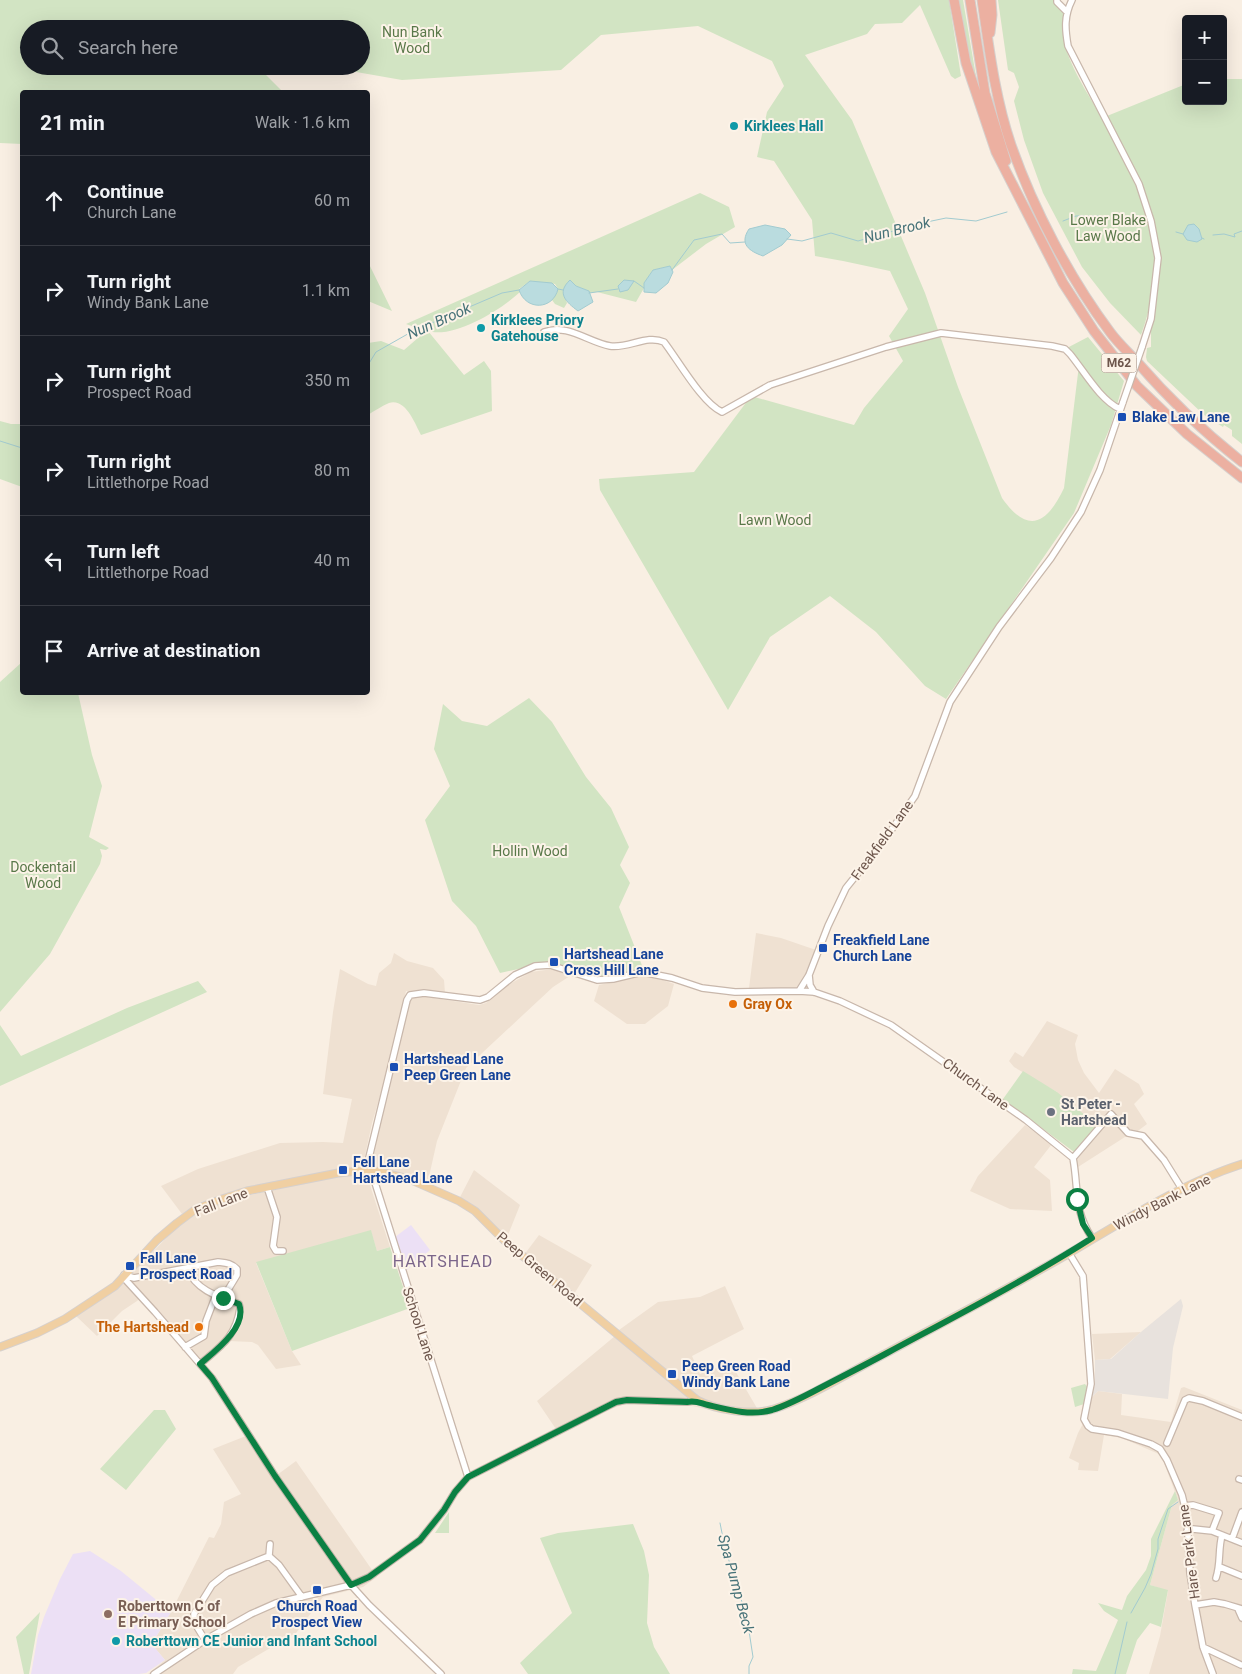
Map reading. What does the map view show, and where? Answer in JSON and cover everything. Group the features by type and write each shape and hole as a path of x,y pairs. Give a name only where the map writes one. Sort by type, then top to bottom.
{"highway":[{"path":"954,0 966,63 990,136 996,152 1030,219"},
{"name":"M62","path":"970,0 985,93 1002,152 1030,219 1063,283 1094,332 1137,386 1187,434 1242,478"},
{"name":"M62","path":"982,0 996,89 1011,144 1051,236 1076,282 1110,332 1168,397 1242,462"},
{"path":"989,46 992,15 991,0"}],"main road":[{"name":"Windy Bank Lane","path":"697,1400 704,1404 746,1412 773,1410 854,1370 1182,1189 1242,1164"},
{"name":"Fall Lane","path":"0,1347 37,1333 65,1319 115,1286 157,1240 176,1222 196,1209 222,1199 268,1187 338,1173 368,1170"},
{"name":"Peep Green Road","path":"368,1170 409,1179 459,1201 474,1211 507,1242 697,1400"}],"street":[{"path":"1057,0 1067,12"},
{"path":"544,332 552,328 566,330 609,346 619,347 657,339 664,342 715,409 722,412 770,385 886,347 941,333 1065,349 1102,395 1113,406 1120,409 1151,319 1158,258 1152,221 1138,184 1068,46 1065,28 1067,12 1072,0"},
{"name":"Freakfield Lane","path":"799,990 809,976 828,926 846,888 883,842 914,796 950,702 999,627 1051,558 1081,512 1100,470 1120,409"},
{"name":"Church Lane","path":"368,1170 386,1084 407,1000 410,995 424,993 480,1000 488,997 515,975 535,966 550,965 597,980 642,972 672,978 702,988 735,992 799,990 814,992 840,1001 891,1025 1019,1114 1073,1158"},
{"path":"809,976 810,985 814,992"},
{"path":"1092,1238 1083,1224 1079,1209 1073,1158 1111,1114 1128,1134 1143,1136 1164,1160 1182,1189"},
{"name":"School Lane","path":"368,1170 468,1477"},
{"path":"268,1187 277,1217 273,1246 276,1252"},
{"path":"1068,1253 1082,1276 1090,1384 1084,1418 1092,1429 1118,1433 1160,1449 1166,1449 1185,1400 1189,1398 1203,1401 1242,1418"},
{"path":"124,1276 134,1278 218,1262 232,1264 237,1269 237,1275 223,1298"},
{"path":"188,1269 195,1282 201,1287 239,1304 240,1308 230,1338 200,1364"},
{"path":"124,1276 212,1378 275,1476 351,1585 369,1605 441,1674"},
{"path":"185,1347 204,1336 206,1321 216,1295"},
{"name":"Windy Bank Lane","path":"154,1674 205,1640 251,1614 276,1603 351,1585 369,1577 420,1540 468,1477 616,1402 627,1400 687,1402 697,1400"},
{"name":"Hare Park Lane","path":"1166,1449 1182,1495 1188,1531 1190,1573 1195,1605 1203,1647 1212,1674"},
{"path":"1184,1506 1193,1505 1218,1513 1212,1531"},
{"path":"1232,1538 1242,1512"},
{"path":"1188,1531 1193,1529 1212,1531 1242,1543"},
{"path":"1216,1578 1220,1567 1219,1545 1222,1535"},
{"path":"269,1556 270,1544"},
{"path":"269,1556 279,1565 302,1597"},
{"path":"205,1640 194,1622 194,1614 212,1585 227,1573 269,1556"},
{"path":"1220,1567 1242,1576"},
{"path":"1195,1605 1214,1602 1225,1604 1240,1609 1242,1618"},
{"path":"1203,1647 1241,1665"}],"shaded area":[{"path":"756,933 781,938 816,950 806,975 798,988 749,988"},
{"path":"394,953 407,961 433,968 444,980 445,993 406,991 391,1059 372,1123 363,1165 303,1176 215,1197 196,1204 182,1214 161,1186 198,1169 280,1143 343,1143 352,1099 323,1094 340,969 368,984 376,986 379,973 391,963"},
{"path":"553,969 570,976 553,987 466,1068 437,1141 428,1181 371,1167 383,1109 409,1003 412,998 421,996 479,1005 486,1003 506,986 531,972"},
{"path":"641,976 654,977 674,984 668,1006 645,1024 627,1024 594,1001 599,985"},
{"path":"1047,1021 1078,1035 1075,1044 1078,1060 1084,1073 1099,1093 1115,1069 1139,1084 1144,1094 1134,1104 1147,1124 1130,1137 1125,1137 1078,1167 1057,1092 1014,1067 1009,1061 1015,1052 1023,1057"},
{"path":"1025,1125 1052,1144 1034,1167 1050,1180 1052,1211 1010,1209 970,1191 978,1176"},
{"path":"474,1170 520,1205 504,1245 472,1214 457,1203"},
{"path":"356,1175 368,1179 390,1247 377,1251 371,1231 256,1263 292,1351 301,1365 276,1369 258,1345 252,1342 229,1341 203,1363 143,1295 122,1311 97,1336 76,1316 117,1289 175,1229 204,1209 233,1199 291,1186"},
{"path":"411,1225 430,1250 406,1271 395,1237"},
{"path":"539,1235 592,1265 571,1299 521,1259"},
{"path":"725,1286 744,1329 692,1356 700,1374 730,1362 761,1415 740,1416 692,1406 625,1404 581,1419 560,1435 537,1401 615,1336 619,1330 658,1302 700,1297"},
{"path":"1181,1299 1183,1306 1173,1348 1168,1399 1098,1391 1092,1397 1095,1384 1095,1360 1111,1359"},
{"path":"1141,1332 1110,1359 1095,1360 1092,1334"},
{"path":"1184,1387 1242,1410 1242,1674 1149,1674 1160,1636 1168,1591 1150,1585 1172,1505 1178,1500 1161,1455 1122,1438 1104,1435 1098,1471 1078,1470 1079,1463 1069,1458 1086,1418 1092,1397 1098,1391 1122,1394 1121,1415 1171,1422 1181,1388"},
{"path":"251,1434 277,1475 296,1461 377,1577 363,1587 323,1597 296,1633 238,1667 233,1674 148,1674 165,1660 155,1648 156,1637 171,1612 209,1537 214,1538 221,1524 224,1502 241,1494 213,1449"},
{"name":"Roberttown C of E Primary School","path":"90,1551 121,1571 171,1612 156,1637 161,1643 155,1648 165,1660 146,1673 139,1674 31,1674 38,1635 60,1579 73,1554"}],"green space":[{"path":"0,0 949,0 961,76 955,79 951,76 920,5 902,23 875,24 867,34 805,55 852,120 925,293 958,387 1002,498 1011,510 1029,521 1044,517 1058,500 1064,488 1079,365 1065,349 1088,337 1124,381 1111,425 1074,513 946,699 925,686 876,632 830,596 770,637 728,710 600,490 599,479 694,472 751,396 854,425 864,408 903,361 889,336 908,309 890,271 815,256 812,220 774,161 757,157 767,112 784,86 772,61 698,26 601,35 561,70 402,80 370,74 370,20 20,20 20,75 266,75 281,90 20,90 20,144 0,143"},
{"path":"957,0 963,0 977,82 968,61"},
{"name":"Lower Blake Law Wood","path":"998,0 1057,0 1063,11 1064,39 1071,62 1129,169 1149,221 1153,247 1154,275 1150,304 1141,335 1110,303 1082,267 1043,193 1024,140 1014,101 1019,87 1014,73 1008,70"},
{"path":"1227,79 1242,79 1242,444 1232,436 1232,430 1224,425 1223,427 1204,415 1147,361 1147,348 1151,347 1151,319 1158,258 1139,184 1107,116 1182,86 1182,105 1227,105"},
{"path":"700,193 729,207 735,227 706,244 672,270 670,266 653,270 644,283 644,288 636,302 597,292 589,293 589,291 576,286 563,291 567,303 564,308 555,304 552,300 558,289 555,284 530,281 519,289 520,292 512,299 476,321 450,331 428,331 464,375 484,361 491,371 492,411 421,435 409,413 400,404 395,402 389,403 370,414 370,343 381,341 404,350 426,331 406,324"},
{"path":"370,266 392,311 370,302"},
{"path":"0,421 20,424 20,486 0,479"},
{"name":"Dockentail Wood","path":"20,664 20,695 78,695 92,755 102,786 89,837 109,848 106,850 100,849 102,856 100,864 50,954 0,1012 0,682"},
{"name":"Hollin Wood","path":"529,698 552,722 586,777 611,808 629,847 620,865 630,883 619,907 643,968 608,976 591,975 569,966 547,963 500,973 476,926 452,901 425,820 450,786 434,749 443,704 462,721 487,726"},
{"path":"198,981 207,992 0,1086 0,1025 21,1056 127,1008"},
{"path":"1023,1071 1057,1092 1098,1126 1074,1152 1003,1099"},
{"path":"371,1230 377,1251 390,1247 410,1308 292,1351 256,1262"},
{"path":"1085,1384 1088,1388 1084,1404 1075,1407 1071,1388"},
{"path":"154,1410 165,1410 176,1429 126,1490 100,1469"},
{"path":"1175,1491 1178,1500 1172,1505 1150,1585 1168,1590 1161,1627 1150,1623 1137,1640 1126,1674 1072,1674 1073,1669 1096,1671 1118,1620 1104,1611 1098,1603 1122,1610 1127,1596 1146,1570 1151,1556 1151,1539"},
{"path":"449,1512 449,1533 435,1533"},
{"path":"633,1524 644,1551 649,1575 647,1623 654,1647 670,1674 528,1674 520,1663 572,1613 540,1538 558,1533"},
{"path":"40,1612 29,1674 24,1674 16,1637"}],"water":[{"path":"1194,224 1199,229 1202,239 1197,242 1187,240 1183,234 1188,225"},
{"path":"765,225 785,229 791,235 782,245 763,256 750,249 745,243 745,239 749,229"},
{"path":"670,266 673,272 668,283 656,293 644,292 644,283 653,270"},
{"path":"570,280 576,286 589,291 593,302 578,311 564,297 564,289"},
{"path":"624,280 634,281 628,290 620,292 618,286"},
{"path":"530,281 552,283 558,289 555,296 545,304 539,305 527,302 519,290"}],"waterway":[{"name":"Nun Brook","path":"787,239 802,241 831,233 858,241 946,218 976,221 1007,212"},
{"name":"Nun Brook","path":"1112,214 1129,222"},
{"name":"Nun Brook","path":"1063,221 1076,216 1099,216"},
{"name":"Nun Brook","path":"1213,235 1224,234 1235,237 1234,234 1242,231"},
{"name":"Nun Brook","path":"1176,232 1183,234"},
{"name":"Nun Brook","path":"672,270 694,240 722,234 730,243 745,242"},
{"name":"Nun Brook","path":"634,281 644,288"},
{"name":"Nun Brook","path":"558,289 563,290"},
{"name":"Nun Brook","path":"589,293 618,289"},
{"name":"Nun Brook","path":"370,362 376,352 413,331 502,293 519,290"},
{"name":"Nun Brook","path":"0,441 20,447"},
{"path":"1131,1613 1151,1574 1158,1549 1158,1539 1168,1509 1178,1502"},
{"name":"Spa Pump Beck","path":"720,1523 725,1548 747,1618 753,1657 749,1666 749,1674"},
{"path":"1115,1674 1127,1622"}],"place":[{"name":"Kirklees Hall","path":"734,126"},
{"name":"Kirklees Priory Gatehouse","path":"481,328"},
{"name":"Blake Law Lane","path":"1122,417"},
{"name":"Freakfield Lane Church Lane","path":"823,948"},
{"name":"Hartshead Lane Cross Hill Lane","path":"554,962"},
{"name":"Gray Ox","path":"733,1004"},
{"name":"Hartshead Lane Peep Green Lane","path":"394,1067"},
{"name":"St Peter - Hartshead","path":"1051,1112"},
{"name":"Fell Lane Hartshead Lane","path":"343,1170"},
{"name":"Fall Lane Prospect Road","path":"130,1266"},
{"name":"The Hartshead","path":"199,1327"},
{"name":"Peep Green Road Windy Bank Lane","path":"672,1374"},
{"name":"Church Road Prospect View","path":"317,1590"},
{"name":"Roberttown C of E Primary School","path":"108,1614"},
{"name":"Roberttown CE Junior and Infant School","path":"116,1641"}],"district":[{"name":"HARTSHEAD","path":"443,1261"}],"route":[{"path":"223,1298 239,1304 239,1318 230,1338 200,1364 212,1378 275,1476 351,1585 369,1577 420,1540 468,1477 616,1402 627,1400 687,1402 697,1400 704,1404 729,1410 760,1412 773,1410 854,1370 981,1302 1092,1238 1083,1224 1077,1199"}],"park label":[{"name":"Nun Bank Wood","path":"412,40"},
{"name":"Lawn Wood","path":"775,520"}]}
